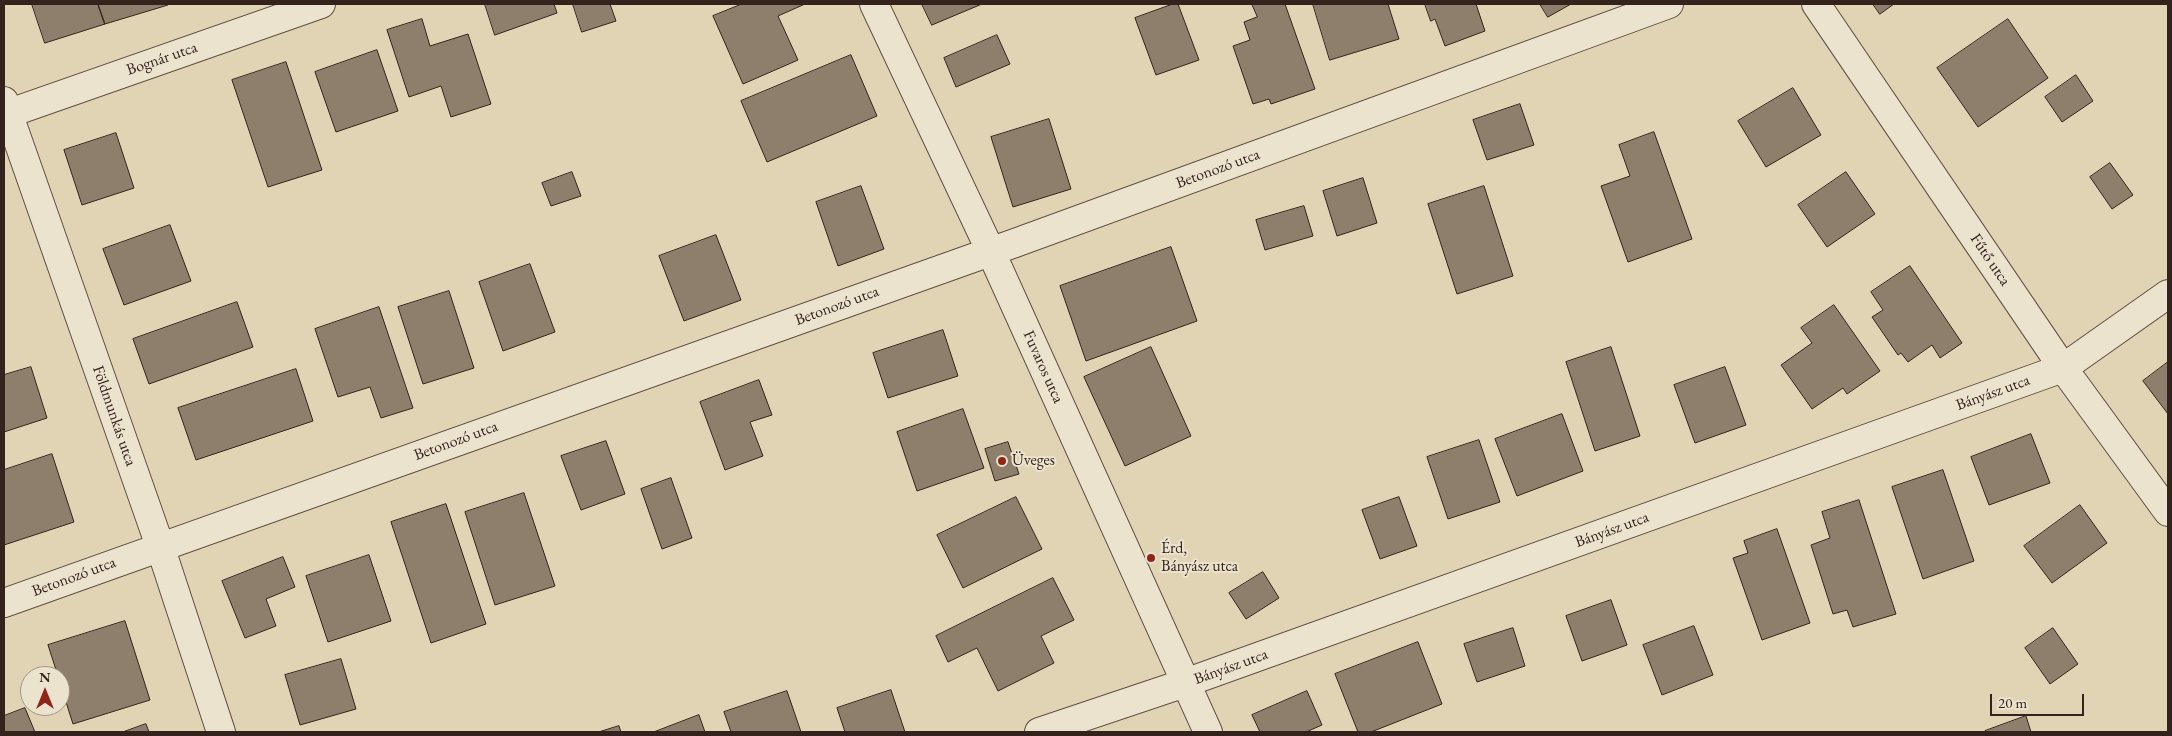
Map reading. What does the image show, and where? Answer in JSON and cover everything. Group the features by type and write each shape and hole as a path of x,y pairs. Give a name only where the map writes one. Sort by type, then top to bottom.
{"street":[{"name":"Bognár utca","path":"5,110 321,4"},
{"name":"Fuvaros utca","path":"874,4 991,252 1208,732"},
{"name":"Betonozó utca","path":"4,603 991,252 1669,4"},
{"name":"Fűtő utca","path":"1816,4 2063,368 2168,512"},
{"name":"Földmunkás utca","path":"5,110 160,546 221,732"},
{"name":"Bányász utca","path":"1039,732 1185,683 2063,368 2168,294"}],"building":[{"path":"32,4 98,4 105,24 45,43"},
{"path":"98,4 168,4 168,5 105,24"},
{"path":"485,4 554,4 557,13 495,35"},
{"path":"573,4 610,4 616,21 582,32"},
{"path":"742,4 805,4 778,16 798,60 743,84 713,16"},
{"path":"922,4 982,4 932,25"},
{"path":"1173,4 1178,4 1199,60 1156,75 1135,18"},
{"path":"1252,4 1285,4 1315,89 1271,104 1269,99 1253,104 1233,46 1250,40 1244,22 1257,17"},
{"path":"1313,4 1388,4 1399,39 1330,60"},
{"path":"1425,4 1476,4 1485,31 1445,46 1435,19 1431,21"},
{"path":"1540,4 1571,4 1548,17"},
{"path":"1873,4 1894,4 1880,14"},
{"path":"422,19 430,46 468,34 491,104 451,117 441,86 409,97 387,30"},
{"path":"2008,19 2048,78 1978,127 1937,68"},
{"path":"997,35 1010,64 956,87 944,58"},
{"path":"377,50 398,111 336,132 315,72"},
{"path":"851,55 877,116 767,162 741,101"},
{"path":"286,62 322,170 268,187 232,80"},
{"path":"2076,75 2093,101 2062,122 2045,97"},
{"path":"1793,88 1821,135 1766,167 1738,121"},
{"path":"1520,104 1534,145 1487,160 1473,120"},
{"path":"1049,119 1071,189 1013,207 991,137"},
{"path":"1654,132 1692,239 1628,262 1601,186 1630,176 1619,145"},
{"path":"116,133 134,188 82,205 64,150"},
{"path":"2110,163 2133,195 2112,209 2090,177"},
{"path":"572,172 581,196 551,206 542,183"},
{"path":"1846,172 1875,214 1827,247 1798,205"},
{"path":"1363,178 1377,223 1337,236 1323,191"},
{"path":"861,186 884,249 838,266 816,202"},
{"path":"1484,186 1513,276 1457,294 1428,204"},
{"path":"1304,206 1313,236 1265,250 1256,220"},
{"path":"170,225 191,281 124,305 103,249"},
{"path":"716,235 741,300 684,321 659,256"},
{"path":"1171,247 1197,321 1086,361 1060,286"},
{"path":"530,264 555,332 503,351 479,282"},
{"path":"1910,266 1962,343 1940,358 1932,345 1908,362 1901,353 1898,355 1872,317 1883,310 1871,292"},
{"path":"449,291 474,368 423,384 398,307"},
{"path":"237,302 253,347 149,384 133,339"},
{"path":"1834,305 1880,371 1847,394 1843,388 1812,409 1781,365 1812,343 1801,328"},
{"path":"379,307 413,408 381,418 370,387 338,397 315,329"},
{"path":"943,330 958,376 888,398 873,353"},
{"path":"1151,347 1191,436 1125,466 1084,377"},
{"path":"1611,347 1640,436 1595,451 1566,362"},
{"path":"2168,362 2168,414 2143,381"},
{"path":"31,367 47,418 4,432 4,375"},
{"path":"1725,367 1746,425 1695,443 1674,385"},
{"path":"296,369 313,421 196,460 178,408"},
{"path":"759,380 772,415 750,422 763,456 725,470 700,402"},
{"path":"963,409 984,468 917,491 897,432"},
{"path":"1562,414 1583,471 1517,496 1495,439"},
{"path":"2031,434 2050,483 1989,505 1971,457"},
{"path":"1479,440 1500,502 1448,519 1427,457"},
{"path":"606,441 625,494 581,510 561,456"},
{"name":"Üveges","path":"1008,442 1019,474 995,481 985,449"},
{"path":"52,454 74,522 4,545 4,470"},
{"path":"1943,470 1974,561 1923,579 1892,487"},
{"path":"671,478 692,538 662,549 641,489"},
{"path":"524,493 555,586 495,605 465,512"},
{"path":"1016,497 1042,549 963,588 937,535"},
{"path":"1399,497 1417,546 1380,559 1362,510"},
{"path":"1859,500 1896,614 1853,627 1847,610 1833,614 1811,545 1830,538 1822,512"},
{"path":"446,504 486,624 431,643 391,522"},
{"path":"2080,505 2107,543 2052,583 2024,546"},
{"path":"1777,529 1810,623 1762,640 1733,558 1748,553 1744,541"},
{"path":"369,555 391,621 328,642 306,576"},
{"path":"283,557 295,587 266,599 276,626 245,638 222,581"},
{"path":"1263,572 1279,598 1246,619 1229,593"},
{"path":"1053,578 1074,620 1041,636 1054,663 998,691 977,648 948,662 936,636"},
{"path":"1611,600 1627,645 1582,661 1566,616"},
{"path":"125,621 150,700 73,724 70,715 70,666 55,666 48,645"},
{"path":"1694,626 1713,675 1662,695 1643,645"},
{"path":"1513,628 1525,666 1477,682 1464,644"},
{"path":"2053,628 2078,664 2050,684 2025,648"},
{"path":"1418,642 1442,704 1371,732 1358,732 1335,674"},
{"path":"341,659 356,709 300,725 285,675"},
{"path":"891,690 905,732 845,732 837,708"},
{"path":"787,691 801,732 731,732 724,712"},
{"path":"1307,691 1322,725 1306,732 1260,732 1252,715"},
{"path":"20,710 20,716 28,716 35,732 4,732 4,716"},
{"path":"699,715 705,732 654,732"},
{"path":"2026,716 2031,732 1985,732 1985,731"},
{"path":"146,724 149,732 123,732"},
{"path":"619,726 621,732 599,732"}],"place":[{"name":"Üveges","path":"1002,461"},
{"name":"Érd, Bányász utca","path":"1151,558"}]}
